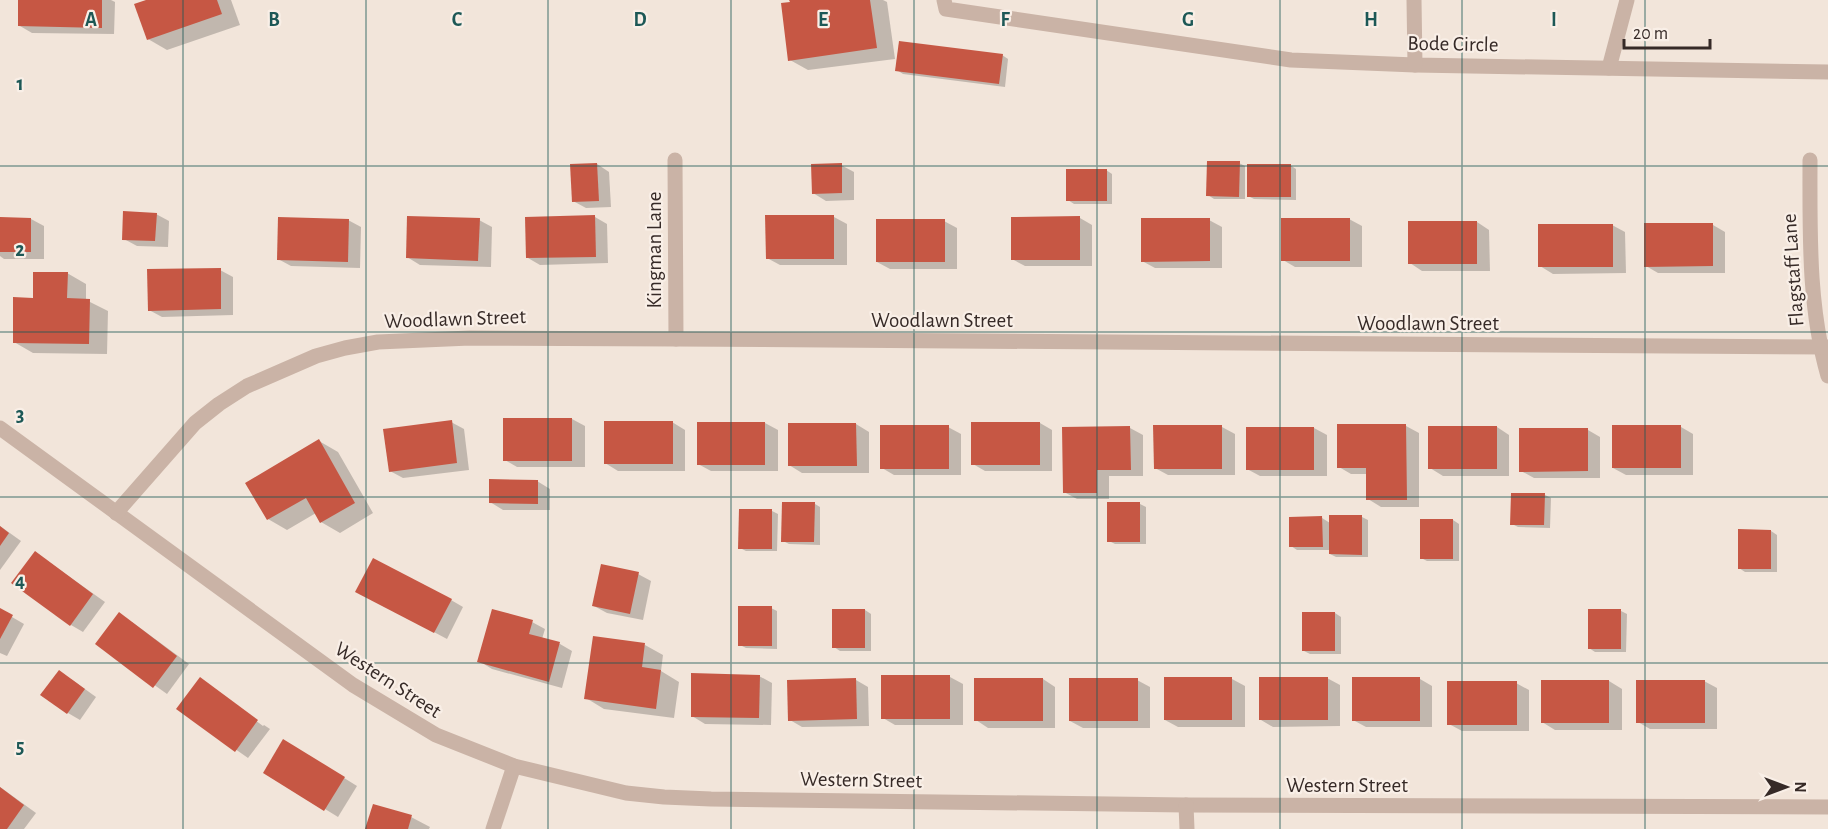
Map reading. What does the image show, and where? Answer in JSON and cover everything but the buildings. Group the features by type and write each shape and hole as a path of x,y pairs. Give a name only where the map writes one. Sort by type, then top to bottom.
{"street":[{"name":"Bode Circle","path":"944,0 946,9 1291,60 1414,65 1828,72"},
{"path":"1414,0 1414,65"},
{"path":"1610,68 1627,0"},
{"name":"Kingman Lane","path":"675,160 676,339"},
{"name":"Flagstaff Lane","path":"1810,160 1810,245 1813,297 1828,376"},
{"name":"Woodlawn Street","path":"116,513 195,423 219,404 247,386 316,356 367,344 470,338 1824,347"},
{"name":"Western Street","path":"0,428 353,685 436,735 514,766 626,793 664,798 1186,805 1828,807"},
{"path":"493,829 514,766"},
{"path":"1186,805 1187,829"}]}
